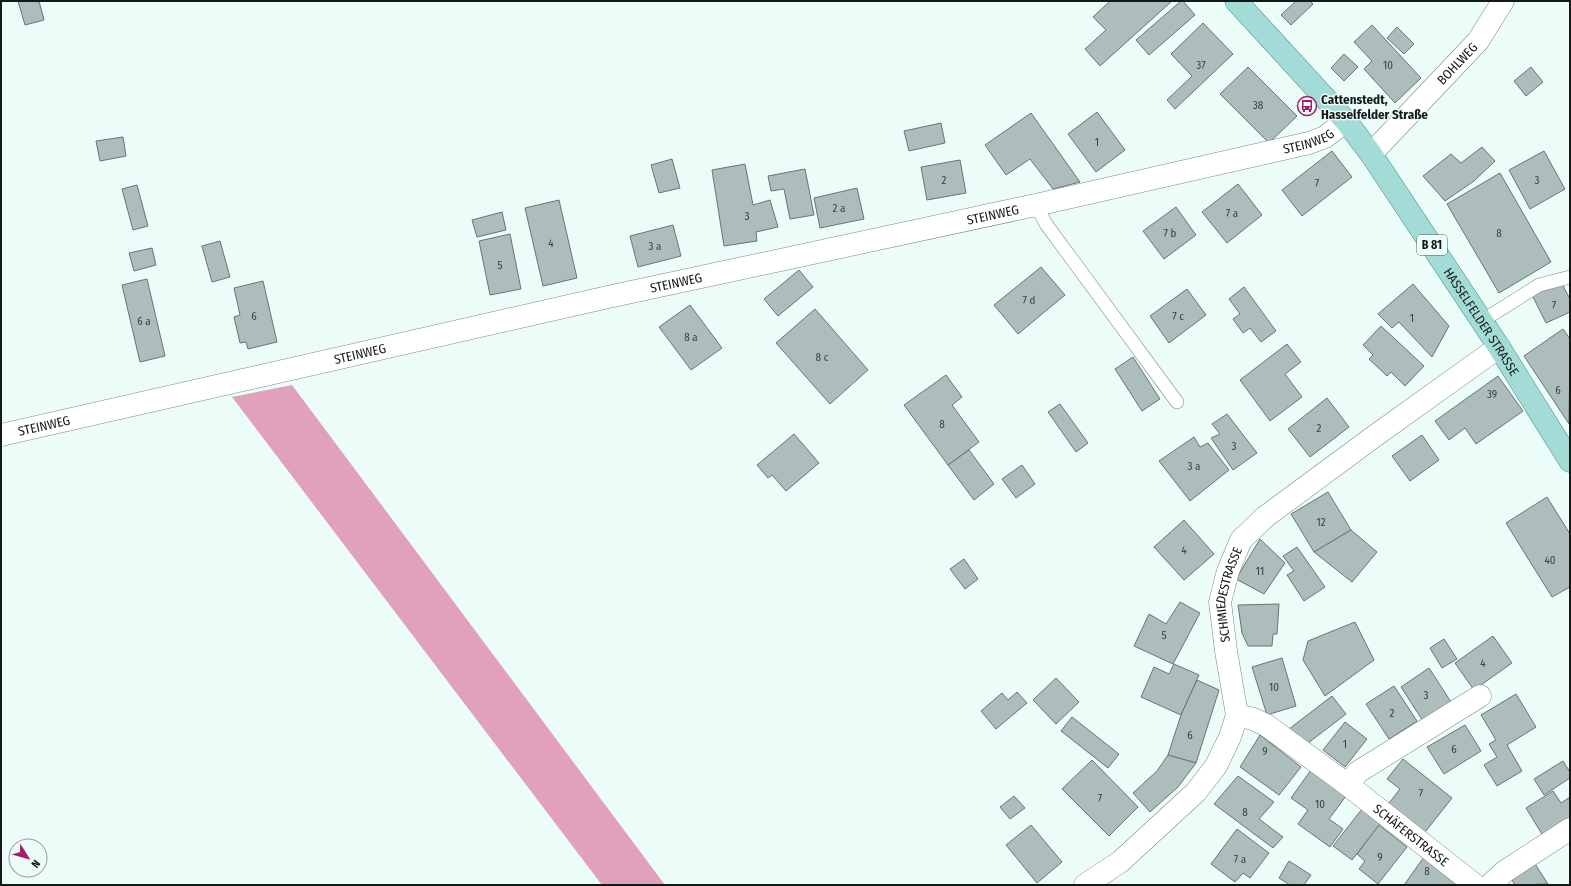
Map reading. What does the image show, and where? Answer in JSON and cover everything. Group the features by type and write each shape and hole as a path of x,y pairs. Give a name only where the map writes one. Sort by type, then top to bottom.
{"main road":[{"name":"HASSELFELDER STRASSE","path":"1236,1 1346,121 1371,154 1499,347 1570,461"}],"street":[{"name":"BOHLWEG","path":"1371,154 1478,41 1503,1"},
{"name":"STEINWEG","path":"1,434 608,297 1036,205 1309,143 1325,137 1346,121"},
{"name":"SCHMIEDESTRASSE","path":"1085,885 1120,862 1196,792 1216,766 1230,738 1237,716 1226,651 1220,602 1228,571 1241,540 1265,517 1499,347"},
{"path":"1348,785 1358,772 1480,696"},
{"name":"SCHÄFERSTRASSE","path":"1237,716 1253,719 1266,725 1348,785 1475,885"},
{"path":"1490,885 1504,872 1570,829"}],"lane":[{"path":"1036,205 1046,224 1177,402"},
{"path":"1482,321 1539,285 1570,277"}],"shaded area":[{"path":"292,385 665,885 602,885 232,397"}],"building":[{"path":"18,1 39,1 44,20 25,25"},
{"path":"1110,1 1172,1 1100,66 1085,49 1106,30 1093,17"},
{"path":"1181,1 1183,1 1195,15 1149,55 1136,40"},
{"path":"1296,1 1310,1 1313,4 1291,25 1281,15"},
{"path":"1203,23 1233,54 1175,109 1167,100 1192,76 1171,54"},
{"path":"1372,25 1421,78 1395,103 1364,69 1372,61 1354,42"},
{"path":"1397,27 1414,44 1404,54 1387,38"},
{"path":"1344,54 1358,67 1344,81 1331,68"},
{"path":"1248,67 1297,116 1269,143 1220,94"},
{"path":"1531,67 1543,82 1526,96 1514,81"},
{"path":"1097,112 1125,150 1096,172 1068,134"},
{"path":"1031,113 1080,182 1053,189 1030,159 1006,175 985,145"},
{"path":"941,123 945,143 909,151 904,131"},
{"path":"123,137 126,156 100,161 96,141"},
{"path":"1482,147 1495,161 1474,181 1445,201 1423,176 1451,154 1461,163"},
{"path":"1332,151 1352,177 1302,216 1282,190"},
{"path":"1544,151 1565,189 1530,209 1509,170"},
{"path":"672,159 680,188 659,193 651,165"},
{"path":"960,160 966,193 927,200 921,167"},
{"path":"745,164 753,205 770,200 778,227 756,232 757,241 724,246 712,170"},
{"path":"805,169 814,215 790,219 784,189 771,191 768,176"},
{"path":"1500,173 1551,262 1499,293 1447,204"},
{"path":"1238,184 1262,215 1227,243 1202,212"},
{"path":"137,185 148,226 133,230 122,189"},
{"path":"857,188 864,219 820,228 814,198"},
{"path":"559,200 577,278 543,286 525,208"},
{"path":"1176,207 1196,235 1164,259 1143,231"},
{"path":"502,212 506,230 477,237 472,220"},
{"path":"673,225 681,256 638,267 630,236"},
{"path":"510,234 521,289 490,295 479,241"},
{"path":"220,241 230,277 212,282 202,246"},
{"path":"152,248 156,265 134,271 129,253"},
{"path":"1041,267 1065,295 1018,334 994,305"},
{"path":"799,270 813,287 778,316 764,299"},
{"path":"147,279 165,356 140,362 122,285"},
{"path":"263,281 277,342 248,349 246,342 240,343 234,317 240,315 234,288"},
{"path":"1561,282 1570,299 1570,312 1546,323 1532,295"},
{"path":"1413,284 1449,326 1432,357 1399,322 1392,328 1378,314"},
{"path":"1244,287 1276,331 1261,342 1250,328 1243,333 1233,319 1240,314 1229,299"},
{"path":"1187,289 1206,315 1169,343 1150,316"},
{"path":"690,305 722,348 691,370 659,327"},
{"path":"815,309 868,370 830,404 776,343"},
{"path":"1381,326 1424,366 1405,386 1391,372 1387,376 1369,359 1373,355 1363,345"},
{"path":"1563,329 1570,339 1569,424 1524,356"},
{"path":"1287,344 1301,362 1285,374 1302,397 1270,421 1240,380"},
{"path":"1133,357 1160,399 1142,411 1115,369"},
{"path":"946,375 962,397 952,405 979,442 948,465 904,405"},
{"path":"1498,376 1523,411 1476,444 1465,428 1449,440 1435,421"},
{"path":"1327,398 1349,427 1310,457 1288,429"},
{"path":"1060,404 1088,443 1076,452 1048,412"},
{"path":"1227,414 1257,453 1233,470 1211,438 1220,434 1212,424"},
{"path":"794,434 819,463 786,491 772,475 768,478 757,465"},
{"path":"1422,435 1439,460 1410,481 1392,456"},
{"path":"1194,437 1200,447 1208,443 1229,470 1190,501 1159,461"},
{"path":"969,450 994,484 974,500 948,465"},
{"path":"1022,465 1035,484 1016,498 1002,479"},
{"path":"1328,492 1351,530 1314,552 1291,514"},
{"path":"1547,497 1570,534 1570,587 1552,597 1506,523"},
{"path":"1184,520 1214,554 1184,580 1154,547"},
{"path":"1351,530 1377,552 1352,582 1314,552"},
{"path":"1260,539 1285,563 1264,594 1236,579"},
{"path":"1297,547 1325,587 1304,601 1287,575 1294,571 1283,556"},
{"path":"964,559 978,579 965,589 950,569"},
{"path":"1180,602 1200,613 1173,664 1134,646 1149,614 1166,624"},
{"path":"1279,604 1277,634 1273,634 1272,646 1248,646 1242,633 1238,605"},
{"path":"1355,622 1374,660 1325,696 1303,660 1308,641"},
{"path":"1493,636 1512,663 1474,690 1455,663"},
{"path":"1444,639 1457,659 1442,668 1430,648"},
{"path":"1282,658 1296,706 1267,715 1252,667"},
{"path":"1174,664 1199,675 1181,715 1141,697 1154,667 1169,674"},
{"path":"1429,668 1451,702 1423,721 1401,687"},
{"path":"1056,678 1079,702 1056,724 1033,700"},
{"path":"1197,680 1219,690 1196,763 1168,755 1181,715"},
{"path":"1394,686 1417,721 1389,739 1366,704"},
{"path":"1017,692 1027,703 996,729 981,711 1002,693 1008,700"},
{"path":"1516,694 1536,727 1507,745 1522,771 1497,786 1484,765 1497,757 1489,744 1496,740 1481,715"},
{"path":"1332,696 1346,714 1303,747 1289,729"},
{"path":"1072,717 1119,754 1108,768 1061,731"},
{"path":"1345,722 1367,739 1345,767 1323,750"},
{"path":"1465,725 1481,751 1444,774 1427,747"},
{"path":"1260,735 1301,767 1279,795 1240,767"},
{"path":"1168,755 1196,763 1178,787 1150,812 1133,793 1157,771"},
{"path":"1403,759 1452,798 1422,836 1386,807 1400,789 1387,779"},
{"path":"1092,760 1138,807 1109,836 1062,789"},
{"path":"1563,761 1570,772 1570,778 1544,795 1534,779"},
{"path":"1311,770 1346,796 1329,819 1343,829 1330,847 1298,824 1308,810 1291,798"},
{"path":"1238,776 1274,802 1259,819 1283,837 1273,848 1214,804"},
{"path":"1553,791 1561,803 1570,797 1570,824 1545,839 1526,808"},
{"path":"1014,796 1025,808 1010,819 1000,807"},
{"path":"1362,809 1381,823 1352,860 1333,846"},
{"path":"1031,825 1062,862 1037,883 1006,845"},
{"path":"1379,825 1407,847 1378,884 1359,869 1365,861 1357,854"},
{"path":"1237,829 1269,853 1250,878 1243,873 1235,882 1211,864"},
{"path":"1424,857 1460,885 1404,885"},
{"path":"1289,861 1311,875 1304,885 1290,885 1279,878"},
{"path":"1535,864 1548,884 1515,885 1512,880"}],"place":[{"name":"Cattenstedt, Hasselfelder Straße","path":"1307,106"}]}
